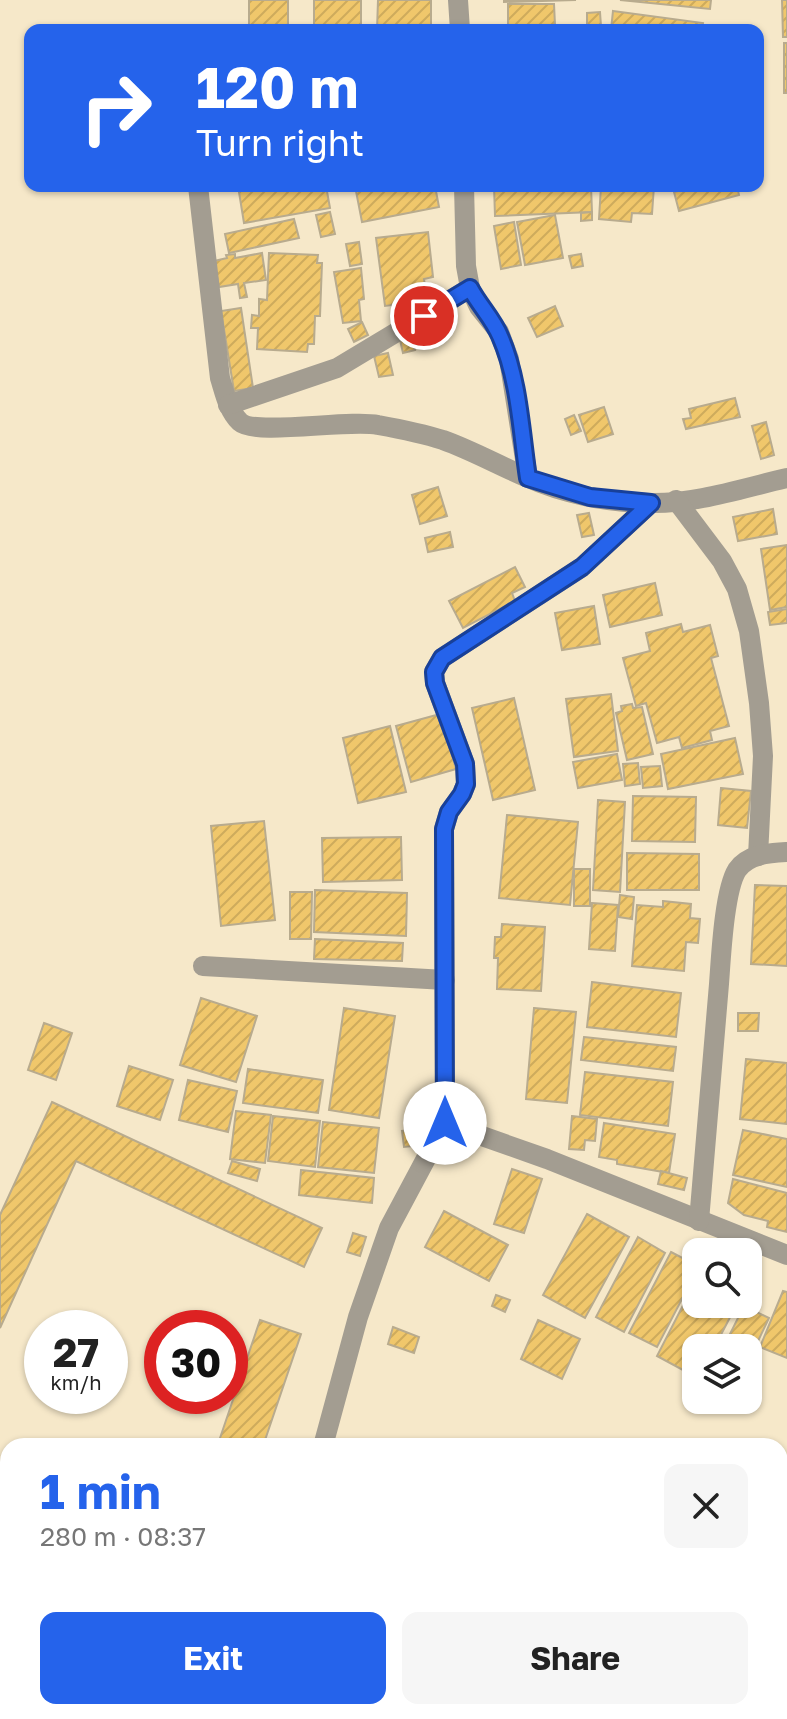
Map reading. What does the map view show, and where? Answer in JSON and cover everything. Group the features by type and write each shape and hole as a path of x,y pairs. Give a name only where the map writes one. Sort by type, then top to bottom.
{"street":[{"path":"458,0 460,24"},
{"path":"199,192 220,378 228,405 241,423 251,428 372,424 412,431 445,441 528,478 590,497 651,503 787,478"},
{"path":"464,192 466,266 470,288 479,307 499,332 509,359 528,478"},
{"path":"228,405 337,368 470,288"},
{"path":"676,500 722,561 737,589 749,631 763,756 758,856"},
{"path":"325,1438 358,1317 389,1228 445,1123 444,829 449,812 466,784 465,764 435,683 434,672 442,658 582,567 651,503"},
{"path":"699,1221 722,951 736,871 744,862 758,856 787,852"},
{"path":"203,966 445,980"},
{"path":"445,1123 547,1159 787,1255"}],"building":[{"path":"249,0 288,0 288,24 249,24"},
{"path":"314,0 361,0 361,24 314,24"},
{"path":"378,0 431,0 431,24 377,24"},
{"path":"504,0 576,0 504,2"},
{"path":"620,0 711,0 710,9"},
{"path":"782,0 787,0 787,37 783,37"},
{"path":"508,4 554,4 555,24 508,24"},
{"path":"613,11 703,23 703,24 612,24"},
{"path":"600,12 601,24 587,24 587,13"},
{"path":"784,43 787,43 787,93 784,93"},
{"path":"239,192 327,192 330,208 244,223"},
{"path":"356,192 436,192 439,207 362,222"},
{"path":"494,192 591,192 592,212 495,216"},
{"path":"601,192 654,192 652,214 632,213 631,222 599,219"},
{"path":"674,192 738,192 739,195 679,211"},
{"path":"330,212 335,234 321,237 316,215"},
{"path":"592,212 592,220 581,221 581,213"},
{"path":"555,215 563,258 525,265 517,222"},
{"path":"294,219 299,238 229,253 225,234"},
{"path":"514,222 521,265 501,269 494,226"},
{"path":"428,232 433,277 424,279 426,294 416,295 417,302 385,306 376,238"},
{"path":"359,242 362,264 350,266 346,244"},
{"path":"262,253 266,280 244,283 247,297 240,298 238,284 219,287 214,261 227,258 226,255 235,254 235,258"},
{"path":"269,253 318,255 317,263 322,263 320,316 315,316 314,344 308,344 307,352 257,349 258,328 251,328 252,315 259,316 259,299 267,300"},
{"path":"581,254 583,266 572,268 569,256"},
{"path":"361,268 364,299 359,300 361,321 343,323 334,272"},
{"path":"555,306 563,326 537,337 528,318"},
{"path":"241,308 253,388 234,391 221,311"},
{"path":"362,322 368,335 354,342 348,329"},
{"path":"411,338 415,350 403,353 400,340"},
{"path":"388,353 393,375 379,377 374,356"},
{"path":"735,398 740,417 686,429 683,419 691,418 689,409"},
{"path":"604,407 613,434 588,442 579,415"},
{"path":"574,415 581,431 571,435 565,419"},
{"path":"766,422 774,455 761,459 752,426"},
{"path":"438,487 447,516 420,524 412,495"},
{"path":"773,509 777,534 738,541 733,517"},
{"path":"589,513 594,535 582,537 577,515"},
{"path":"450,532 453,547 428,552 425,538"},
{"path":"787,545 787,607 770,610 761,549"},
{"path":"515,567 525,587 512,593 515,601 463,628 449,601"},
{"path":"655,583 662,615 610,627 603,595"},
{"path":"594,606 600,644 562,650 555,613"},
{"path":"787,609 787,623 770,625 768,612"},
{"path":"681,624 683,632 710,625 718,656 711,658 729,726 710,731 712,740 682,748 679,737 657,743 646,703 636,706 623,658 650,651 646,633"},
{"path":"611,694 618,751 574,757 566,699"},
{"path":"514,698 535,790 493,800 472,708"},
{"path":"632,704 633,708 642,707 653,754 627,760 616,713 622,711 621,706"},
{"path":"440,714 456,769 411,782 396,726"},
{"path":"390,726 406,792 358,803 343,738"},
{"path":"735,738 743,774 668,789 661,754"},
{"path":"617,754 622,780 578,788 573,762"},
{"path":"638,763 640,784 625,786 623,764"},
{"path":"660,766 662,786 643,788 641,767"},
{"path":"721,788 751,791 747,828 718,825"},
{"path":"633,796 696,797 695,842 632,841"},
{"path":"598,800 625,802 620,892 593,890"},
{"path":"507,815 578,822 570,905 499,898"},
{"path":"264,821 275,920 221,926 211,826"},
{"path":"401,837 402,880 323,882 322,838"},
{"path":"627,853 699,854 699,890 627,890"},
{"path":"574,869 590,869 590,906 574,906"},
{"path":"755,885 787,886 787,966 751,964"},
{"path":"315,890 407,893 406,936 314,932"},
{"path":"290,892 312,892 311,939 290,939"},
{"path":"620,895 634,897 632,919 618,917"},
{"path":"663,901 691,904 690,918 700,919 698,943 686,942 684,971 632,966 637,905 663,907"},
{"path":"592,903 618,905 615,951 589,949"},
{"path":"502,924 545,927 541,991 497,989 495,937 501,937"},
{"path":"315,939 403,943 402,961 314,959"},
{"path":"592,982 681,993 676,1037 587,1027"},
{"path":"201,998 257,1016 236,1082 180,1065"},
{"path":"344,1008 395,1016 379,1118 329,1110"},
{"path":"534,1008 576,1012 567,1103 526,1099"},
{"path":"738,1013 759,1013 758,1031 738,1031"},
{"path":"44,1023 72,1033 56,1080 28,1070"},
{"path":"584,1037 676,1047 673,1071 581,1060"},
{"path":"746,1059 787,1063 787,1124 740,1119"},
{"path":"129,1066 173,1080 160,1120 117,1106"},
{"path":"248,1069 323,1080 318,1113 243,1103"},
{"path":"585,1072 673,1082 668,1126 580,1115"},
{"path":"188,1080 237,1091 228,1132 179,1120"},
{"path":"52,1102 322,1228 304,1267 76,1161 0,1328 0,1215"},
{"path":"236,1111 271,1115 265,1163 230,1159"},
{"path":"273,1116 320,1121 315,1167 268,1161"},
{"path":"572,1116 597,1119 595,1141 585,1140 584,1150 569,1149"},
{"path":"323,1122 379,1128 374,1173 318,1167"},
{"path":"604,1123 675,1134 669,1173 617,1164 617,1160 599,1157"},
{"path":"419,1129 421,1145 404,1147 402,1131"},
{"path":"743,1130 787,1139 787,1187 733,1175"},
{"path":"232,1161 260,1169 257,1181 228,1173"},
{"path":"512,1169 542,1179 524,1233 494,1224"},
{"path":"301,1170 374,1178 372,1203 299,1195"},
{"path":"661,1171 687,1178 684,1190 658,1184"},
{"path":"733,1179 787,1193 787,1232 767,1227 768,1221 744,1215 728,1203"},
{"path":"444,1211 508,1245 489,1281 425,1247"},
{"path":"587,1214 629,1237 585,1318 543,1295"},
{"path":"353,1233 366,1237 360,1256 347,1252"},
{"path":"638,1237 665,1253 624,1332 596,1317"},
{"path":"671,1252 682,1258 682,1299 657,1347 629,1333"},
{"path":"783,1291 787,1292 787,1358 762,1348"},
{"path":"496,1295 510,1300 505,1312 492,1306"},
{"path":"682,1307 682,1318 730,1318 721,1334 682,1334 682,1369 657,1356"},
{"path":"762,1315 769,1318 761,1334 730,1334 738,1318 762,1318"},
{"path":"260,1320 301,1334 266,1438 220,1438 228,1414 248,1414 248,1355"},
{"path":"538,1320 580,1339 562,1379 521,1359"},
{"path":"393,1327 419,1337 414,1353 388,1344"}],"route":[{"path":"424,316 470,288 479,307 499,332 509,359 528,478 590,497 651,503 582,567 442,658 434,672 435,683 465,764 466,784 449,812 444,829 445,1123"}]}
